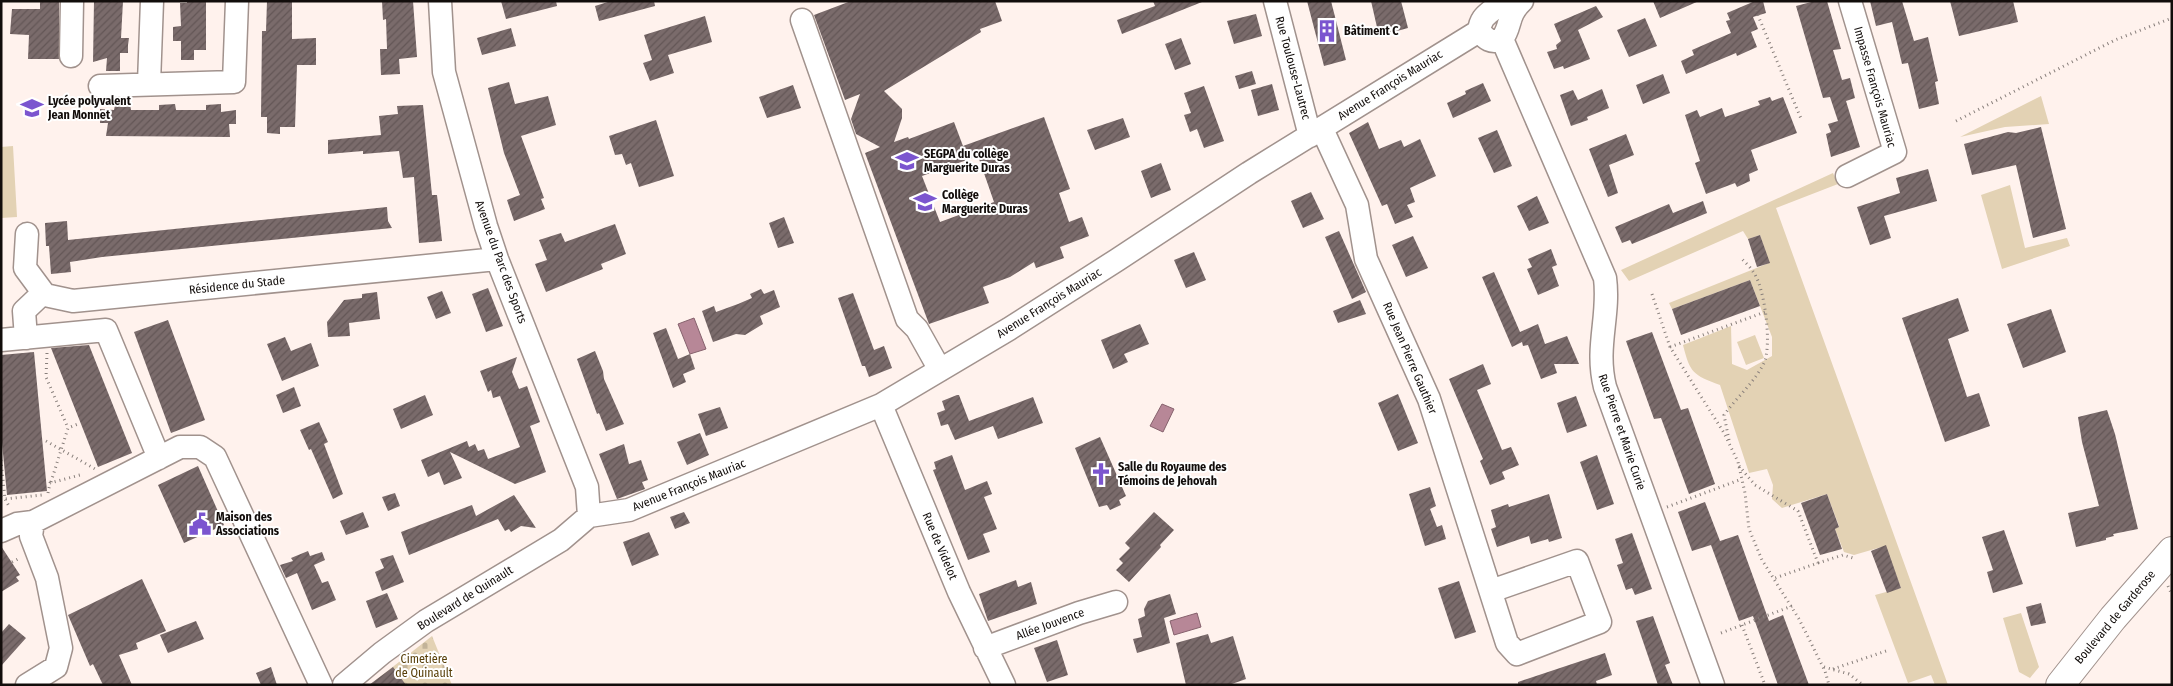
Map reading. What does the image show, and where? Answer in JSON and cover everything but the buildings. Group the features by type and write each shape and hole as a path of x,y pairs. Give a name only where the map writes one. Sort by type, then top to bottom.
{"main road":[{"name":"Boulevard de Garderose","path":"2060,685 2113,618 2172,551"}],"street":[{"path":"71,56 72,1"},
{"path":"149,83 152,1"},
{"path":"100,86 149,83 234,82 237,1"},
{"name":"Avenue du Parc des Sports","path":"440,1 444,72 471,176 497,259 587,487 590,516"},
{"name":"Rue Toulouse-Lautrec","path":"1275,1 1316,132"},
{"name":"Avenue François Mauriac","path":"590,516 629,510 881,406 938,366 1117,260 1249,174 1479,31 1483,17 1494,9 1500,1"},
{"path":"1479,31 1485,38 1491,41 1502,40 1506,34 1514,9 1522,1"},
{"name":"Impasse François Mauriac","path":"1847,176 1894,152 1850,1"},
{"path":"802,20 907,319 916,329 938,366"},
{"name":"Rue Pierre et Marie Curie","path":"1502,40 1605,278 1607,292 1600,352 1601,370 1605,387 1713,685"},
{"name":"Rue Jean Pierre Gauthier","path":"1316,132 1357,205 1366,259 1429,399 1507,643 1517,654 1600,622 1577,561 1491,591"},
{"path":"27,234 25,268 44,293 24,311 37,337"},
{"name":"Résidence du Stade","path":"44,293 45,295 73,301 497,259"},
{"path":"1,340 106,330 159,458"},
{"name":"Rue de Videlot","path":"881,406 959,592 1004,685"},
{"path":"1,531 16,524 33,522 180,448 200,447 215,457 322,685"},
{"name":"Boulevard de Quinault","path":"344,685 382,653 426,621 561,540 590,516"},
{"path":"27,685 56,667 61,648 47,578 31,536 33,522"},
{"name":"Allée Jouvence","path":"985,648 1079,613 1116,602"}],"path":[{"path":"1752,1 1802,121"},
{"path":"1956,121 2115,40 2172,18"},
{"path":"1742,259 1755,274 1764,312 1768,342 1765,361 1754,379 1735,398 1724,414 1730,445 1742,480 1749,529 1762,560 1792,606 1823,666 1829,685"},
{"path":"1652,294 1670,347 1730,445"},
{"path":"1670,347 1764,312"},
{"path":"1,460 5,499 48,494 68,428 46,377 37,337"},
{"path":"68,428 78,424"},
{"path":"46,441 97,470"},
{"path":"1738,466 1755,485 1798,511 1818,563"},
{"path":"50,483 106,467"},
{"path":"1660,510 1742,480"},
{"path":"1774,578 1843,555 1853,558"},
{"path":"1722,633 1792,606"},
{"path":"1742,625 1765,685"},
{"path":"1833,669 1886,651"},
{"path":"1823,666 1849,674 1863,685"}],"green space":[{"path":"2041,96 2049,124 2005,127 1960,137"},
{"path":"13,146 17,217 1,218 1,147"},
{"path":"1833,173 1838,184 1776,208 1948,685 1935,685 1931,675 1908,683 1875,595 1901,588 1885,546 1854,555 1844,552 1835,529 1839,526 1827,494 1782,508 1772,499 1773,485 1767,469 1749,473 1720,385 1698,375 1688,362 1683,345 1731,326 1732,364 1747,370 1772,356 1772,337 1750,280 1672,309 1669,303 1769,263 1760,235 1748,239 1743,231 1629,281 1621,270"},
{"path":"2010,185 2025,248 2067,238 2070,246 2002,269 1981,195"},
{"path":"1755,335 1764,358 1746,365 1737,342"},
{"path":"2021,613 2039,667 2030,678 2019,672 2003,618"},
{"name":"Cimetière de Quinault","path":"432,636 452,685 371,684"}],"shaded area":[{"path":"694,318 706,349 690,354 678,324"},
{"path":"1162,404 1174,409 1163,432 1150,426"},
{"path":"1197,613 1201,627 1174,635 1170,621"}],"place":[{"name":"Bâtiment C","path":"1327,31"},
{"name":"Lycée polyvalent Jean Monnet","path":"32,108"},
{"name":"SEGPA du collège Marguerite Duras","path":"907,161"},
{"name":"Collège Marguerite Duras","path":"925,202"},
{"name":"Salle du Royaume des Témoins de Jehovah","path":"1101,474"},
{"name":"Maison des Associations","path":"200,524"}]}
